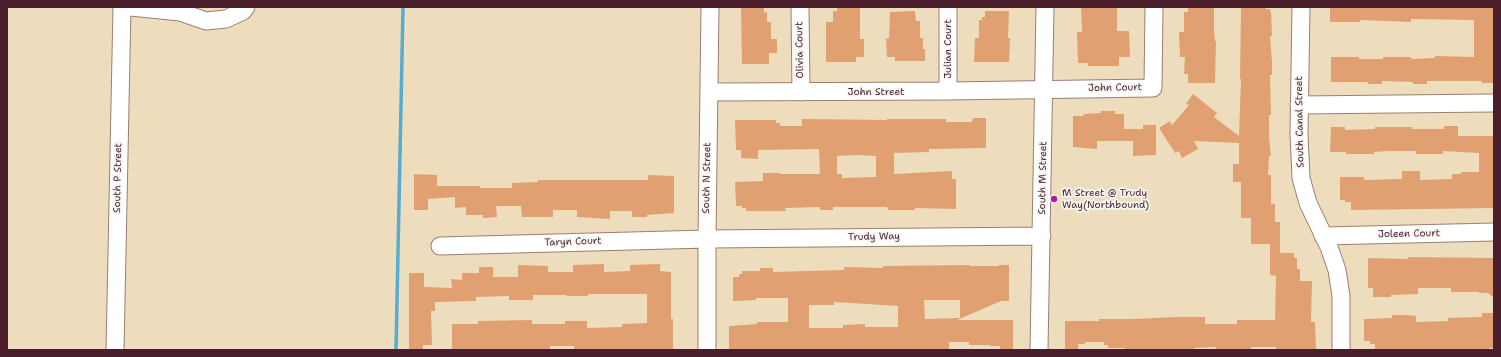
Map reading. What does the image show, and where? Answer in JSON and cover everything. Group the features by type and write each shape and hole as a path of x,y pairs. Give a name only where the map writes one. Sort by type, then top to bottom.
{"street":[{"name":"South P Street","path":"114,350 122,7"},
{"path":"131,7 180,12 206,21 226,19 243,11 246,7"},
{"name":"South N Street","path":"707,350 708,92 710,7"},
{"name":"Olivia Court","path":"800,7 801,92"},
{"name":"Julian Court","path":"948,7 948,91"},
{"name":"South M Street","path":"1039,350 1045,7"},
{"name":"John Court","path":"1044,90 1153,88 1154,7"},
{"name":"South Canal Street","path":"1301,7 1299,105 1299,149 1301,178 1308,204 1329,247 1339,280 1341,296 1340,350"},
{"name":"John Street","path":"708,92 1044,90"},
{"path":"1299,105 1494,104"},
{"name":"Joleen Court","path":"1323,236 1494,232"},
{"name":"Trudy Way","path":"707,239 1042,236"},
{"name":"Taryn Court","path":"440,246 707,239"}],"building":[{"path":"741,7 764,7 764,13 767,12 767,22 771,22 771,39 777,39 777,53 769,53 769,64 742,64"},
{"path":"837,7 860,7 860,39 864,39 864,57 856,57 856,62 826,62 826,22 833,22 833,11 837,11"},
{"path":"1081,7 1117,7 1117,31 1129,31 1130,57 1119,57 1119,66 1088,66 1088,63 1078,63 1077,32 1082,32"},
{"path":"1214,7 1214,32 1216,41 1215,83 1188,83 1188,74 1184,74 1185,57 1180,57 1179,32 1184,32 1184,12 1188,12 1188,8"},
{"path":"1241,7 1266,7 1266,9 1270,9 1271,12 1272,36 1270,36 1272,75 1270,75 1271,115 1269,115 1269,137 1271,156 1269,156 1268,175 1271,175 1271,204 1275,204 1275,222 1280,222 1280,253 1294,253 1294,258 1297,258 1297,269 1300,269 1300,281 1312,281 1311,322 1315,322 1316,349 1276,350 1276,347 1251,347 1251,350 1216,350 1216,347 1194,348 1194,350 1125,350 1125,348 1108,348 1108,345 1104,345 1104,342 1085,342 1085,344 1078,344 1078,350 1065,350 1065,321 1205,317 1205,324 1237,324 1237,320 1275,320 1276,276 1270,275 1270,244 1251,244 1251,218 1241,218 1241,182 1233,182 1233,164 1239,164 1239,143 1194,141 1198,149 1182,158 1179,151 1175,153 1159,128 1170,121 1172,125 1189,105 1186,104 1193,94 1217,113 1214,117 1239,136"},
{"path":"1330,7 1494,7 1494,83 1482,83 1482,81 1427,81 1427,84 1382,81 1382,84 1368,84 1368,82 1331,82 1331,57 1383,59 1383,57 1411,57 1411,59 1435,58 1435,56 1474,57 1474,20 1411,19 1411,22 1360,20 1360,22 1330,22"},
{"path":"915,11 916,21 920,21 920,38 923,38 925,61 895,61 895,57 887,57 886,39 889,38 890,12"},
{"path":"985,11 1009,11 1009,62 974,62 975,38 979,38 979,20 982,20 982,17 985,17"},
{"path":"1101,111 1115,111 1115,114 1124,114 1124,129 1143,129 1143,125 1156,125 1156,155 1133,156 1133,141 1097,141 1097,149 1073,147 1073,116 1101,113"},
{"path":"973,118 986,118 986,148 929,149 929,152 894,153 894,174 952,171 952,179 956,179 956,209 915,208 915,210 888,210 887,207 833,207 833,210 820,210 820,207 785,208 786,211 746,211 746,208 742,208 742,206 736,206 735,182 763,181 763,173 820,174 819,149 758,150 758,159 741,158 741,150 736,150 735,120 776,120 776,123 780,123 780,126 802,126 802,119 946,119 946,122 972,122","holes":["837,156 876,156 876,177 842,178 842,174 837,174"]},
{"path":"1444,126 1458,126 1458,136 1494,136 1494,208 1351,210 1351,202 1340,200 1340,177 1364,177 1364,180 1402,179 1402,171 1420,171 1420,180 1452,179 1452,174 1461,174 1461,172 1479,172 1479,153 1443,151 1443,154 1416,154 1416,151 1390,151 1374,152 1374,154 1346,154 1346,152 1330,152 1331,127 1345,127 1345,130 1375,129 1375,127 1444,129"},
{"path":"414,174 437,175 437,186 480,186 480,188 512,188 512,183 538,182 538,180 648,180 648,175 674,176 674,213 647,215 647,217 632,217 632,211 610,211 610,219 577,217 577,210 553,210 553,217 522,217 521,206 496,206 497,217 483,218 483,215 466,215 466,207 455,208 455,197 428,199 428,210 414,210"},
{"path":"1408,257 1494,258 1494,298 1488,293 1451,292 1451,288 1418,288 1418,294 1373,297 1373,288 1368,288 1368,258 1408,259"},
{"path":"604,264 604,272 630,271 630,265 660,264 660,271 671,272 671,319 673,319 673,349 574,350 574,346 550,346 550,350 452,349 452,324 478,324 478,321 532,320 532,324 565,324 565,321 587,321 587,328 622,327 622,324 647,323 647,294 588,294 588,296 533,295 533,300 509,300 509,296 476,297 476,301 435,302 435,311 431,311 432,345 423,345 423,350 409,350 409,273 424,273 424,287 452,288 451,279 462,280 462,273 479,273 479,267 493,267 493,277 518,277 518,265 548,266 548,272 573,272 573,265"},
{"path":"1009,265 1009,301 1001,301 957,320 1013,320 1013,350 1000,350 1000,346 969,345 969,342 949,342 949,350 729,350 729,326 757,324 757,322 788,322 788,298 756,298 756,300 733,301 733,277 739,277 739,274 742,274 742,271 760,271 760,268 773,268 773,272 844,270 844,267 883,268 883,266","holes":["924,300 960,300 960,318 925,319","834,302 898,306 898,327 865,327 865,324 843,325 843,328 809,328 809,305 834,305"]},
{"path":"1482,313 1494,313 1494,348 1489,348 1489,350 1375,350 1375,344 1370,344 1370,341 1364,341 1364,319 1392,318 1392,315 1407,315 1416,316 1416,322 1448,321 1448,318 1482,317"}],"waterway":[{"path":"396,350 403,7"}],"place":[{"name":"M Street @ Trudy Way(Northbound)","path":"1054,199"}]}
